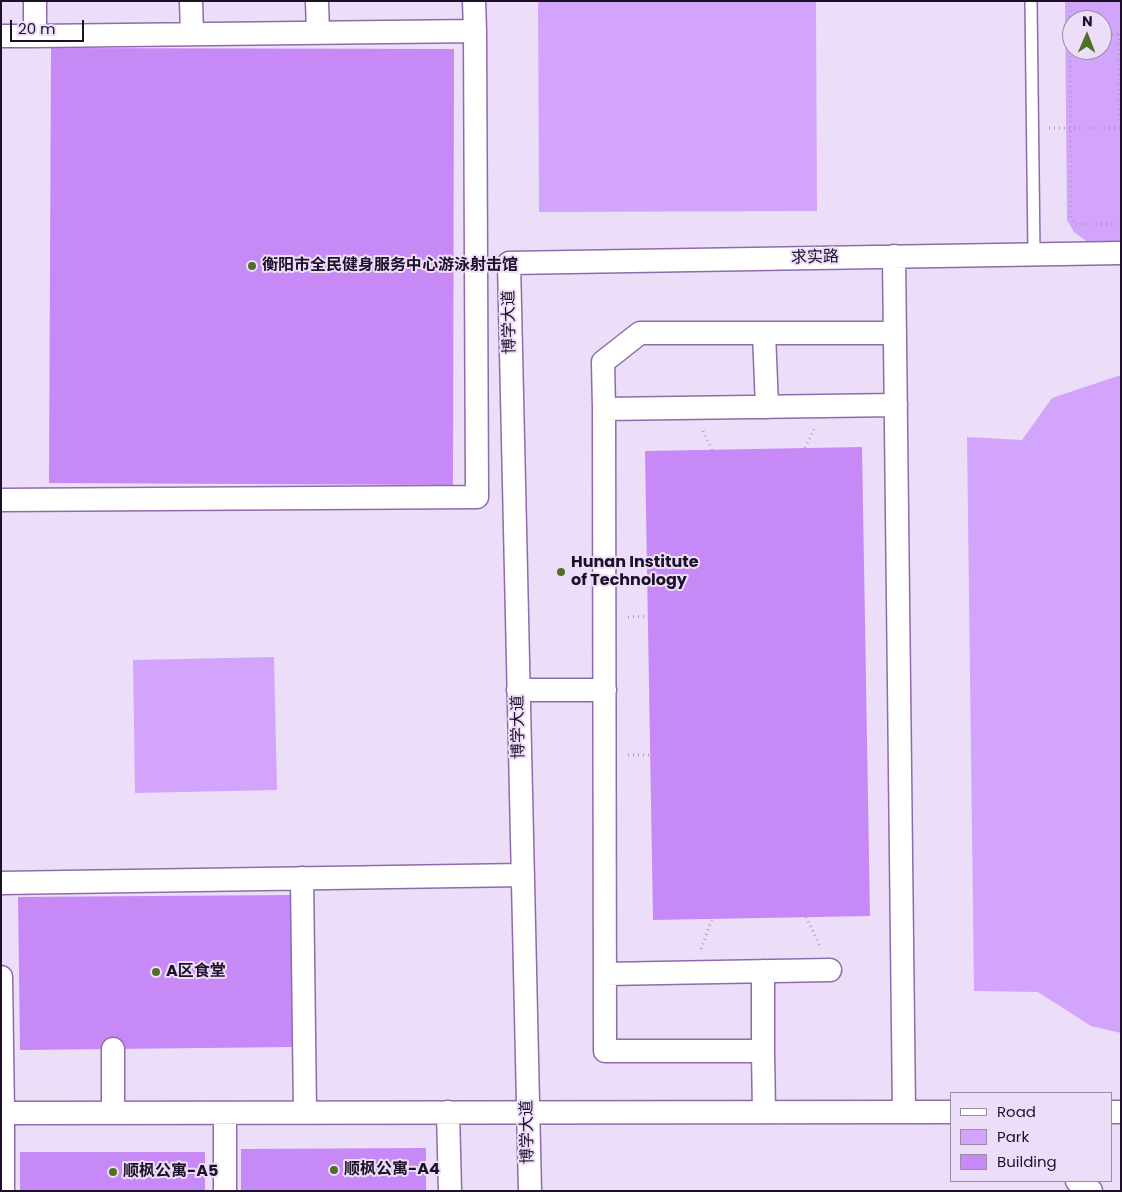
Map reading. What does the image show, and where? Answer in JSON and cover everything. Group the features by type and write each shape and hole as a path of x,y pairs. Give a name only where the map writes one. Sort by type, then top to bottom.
{"street":[{"path":"35,1 35,36"},
{"path":"190,1 192,34"},
{"path":"317,1 318,33"},
{"path":"474,1 477,497"},
{"path":"1,36 475,30"},
{"name":"求实路","path":"509,263 1121,253"},
{"path":"894,256 904,1112"},
{"name":"博学大道","path":"509,263 530,1191"},
{"path":"764,1051 604,1051 605,690 603,362 640,333 895,333"},
{"path":"764,333 767,406"},
{"path":"604,409 896,405"},
{"path":"1,500 477,497 514,495"},
{"path":"518,690 605,690"},
{"path":"1,883 523,875"},
{"path":"302,878 305,1112"},
{"path":"605,974 830,970"},
{"path":"763,971 764,1112"},
{"path":"1,977 3,1191"},
{"path":"113,1049 113,1113"},
{"path":"448,1112 450,1191"},
{"path":"3,1113 950,1112"},
{"path":"225,1113 225,1191"},
{"path":"1078,1182 1092,1191"}],"lane":[{"path":"1031,1 1034,254"}],"path":[{"path":"1120,34 1119,119 1121,121"},
{"path":"1071,60 1071,217 1074,224 1121,224"},
{"path":"1070,128 1121,128"},
{"path":"806,917 830,970"},
{"path":"692,972 712,919"}],"green space":[{"path":"538,1 816,1 817,211 539,212"},
{"path":"1065,1 1121,1 1121,241 1086,241 1074,232 1067,220 1066,60 1112,60 1112,10 1065,10"},
{"path":"1121,376 1121,1033 1091,1026 1038,992 974,991 967,437 1022,440 1052,398"},
{"path":"274,657 277,790 135,793 133,660"}],"building":[{"name":"衡阳市全民健身服务中心游泳射击馆","path":"51,48 454,49 453,485 49,483"},
{"path":"862,447 870,916 653,920 645,451"},
{"name":"A区食堂","path":"293,895 294,1047 20,1050 18,897"},
{"name":"顺枫公寓-A4","path":"426,1148 426,1191 241,1191 241,1149"},
{"name":"顺枫公寓-A5","path":"20,1152 205,1152 205,1191 20,1191"}],"place":[{"name":"衡阳市全民健身服务中心游泳射击馆","path":"252,266"},
{"name":"Hunan Institute of Technology","path":"561,572"},
{"name":"A区食堂","path":"156,972"},
{"name":"顺枫公寓-A4","path":"334,1170"},
{"name":"顺枫公寓-A5","path":"113,1172"}]}
